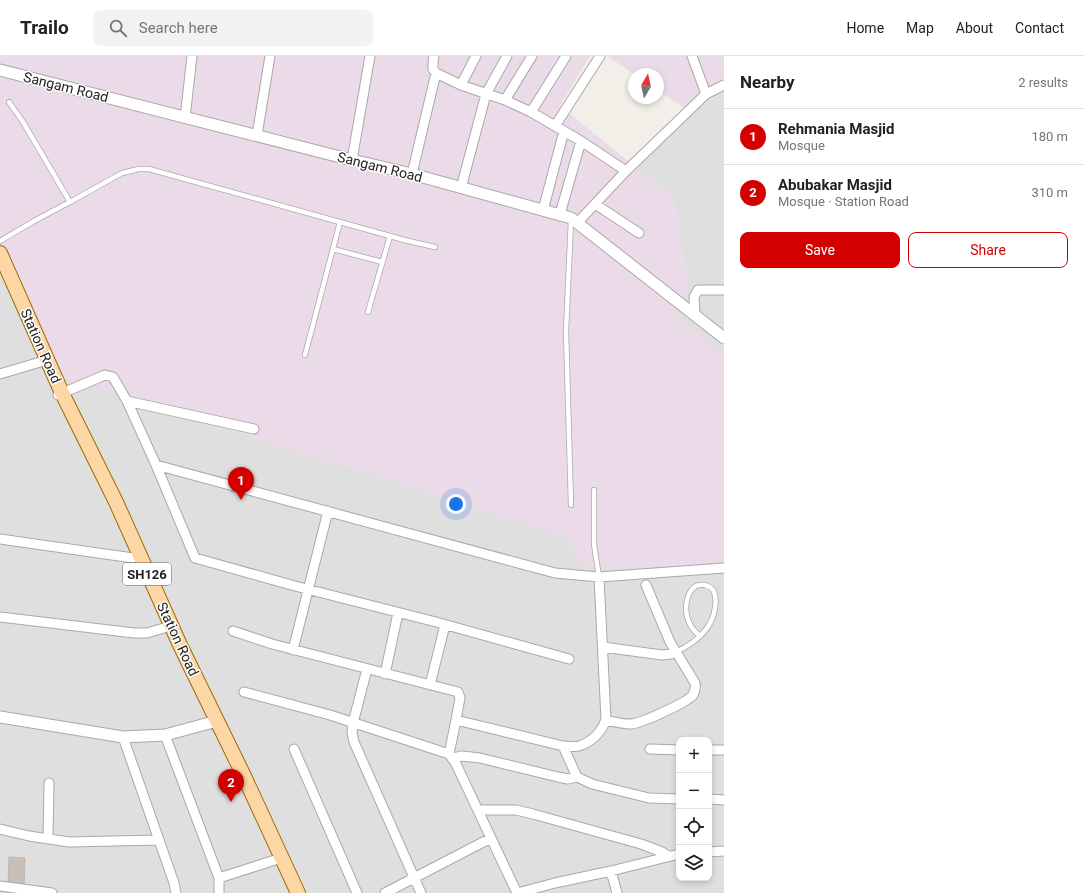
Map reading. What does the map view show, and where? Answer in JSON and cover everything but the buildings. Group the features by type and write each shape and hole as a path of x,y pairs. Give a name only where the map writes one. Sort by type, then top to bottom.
{"main road":[{"name":"Station Road","path":"0,253 43,361"},
{"name":"Station Road","path":"0,277 59,394 164,628 214,721 298,893"},
{"name":"Station Road","path":"59,394 116,502 290,893"}],"street":[{"path":"185,118 192,56"},
{"path":"257,135 270,56"},
{"path":"352,160 370,56"},
{"path":"434,56 433,69 436,73 461,85 506,100 531,112 581,141 626,171"},
{"path":"461,85 476,56"},
{"path":"461,188 486,94 507,56"},
{"path":"506,100 532,56"},
{"path":"531,112 566,56"},
{"path":"555,126 600,56"},
{"path":"692,56 706,94"},
{"name":"Sangam Road","path":"0,70 185,118 412,174 570,218 724,338"},
{"path":"412,174 436,73"},
{"path":"570,218 595,204 626,171 706,94 722,87"},
{"path":"543,210 564,131"},
{"path":"570,218 581,141"},
{"path":"595,204 639,233"},
{"path":"696,315 694,297 698,290 724,290"},
{"path":"0,374 43,361"},
{"path":"59,394 105,375 109,375 117,381 156,465 195,558 307,590 445,625 569,659"},
{"path":"127,401 254,429"},
{"path":"156,465 555,572 599,577 724,568"},
{"path":"293,650 328,511"},
{"path":"0,540 133,558"},
{"path":"456,720 563,746 579,746 594,739 603,729 606,720 599,577"},
{"path":"606,720 629,724 639,722 671,708 691,696 696,688 695,683 670,642 646,585"},
{"path":"385,674 398,613"},
{"path":"0,618 134,633 147,633 164,628"},
{"path":"430,685 445,625"},
{"path":"233,632 293,650 458,692 460,698 451,756 517,893 555,882 611,871 676,855"},
{"path":"603,647 662,655 676,652"},
{"path":"366,669 353,723 352,732 354,742 420,893"},
{"path":"244,692 330,715 451,756 480,758 568,779 577,777 592,784 649,798 676,799"},
{"path":"0,717 123,737 164,735 214,721"},
{"path":"164,735 219,878 219,893"},
{"path":"123,737 174,883 176,893"},
{"path":"563,746 577,777"},
{"path":"294,749 357,893"},
{"path":"650,749 676,750"},
{"path":"712,750 724,750"},
{"path":"48,838 49,783"},
{"path":"712,800 724,800"},
{"path":"478,810 516,810 533,814 641,844 662,852 668,856"},
{"path":"0,829 29,836 69,842 159,840"},
{"path":"386,893 491,838"},
{"path":"712,852 724,851"},
{"path":"219,878 275,860"},
{"path":"611,871 617,893"},
{"path":"0,886 52,893"}],"lane":[{"path":"9,102 23,122 70,202"},
{"path":"0,241 122,173 138,169 149,169 422,245 435,247"},
{"path":"570,218 566,331 571,505"},
{"path":"305,355 340,222"},
{"path":"368,312 390,236"},
{"path":"333,249 382,262"},
{"path":"594,490 594,544 599,577"},
{"path":"676,652 694,642 700,636 710,625 714,616 715,605 713,591 710,587 700,585 692,589 688,596 686,607 690,625 700,636"}],"shaded area":[{"path":"0,56 590,56 560,106 674,198 688,284 676,318 724,355 724,568 582,565 565,537 58,375 0,244"},
{"path":"607,56 724,56 724,93 691,113 664,94 664,68 628,68 628,70"},
{"path":"724,81 724,893 0,893 0,90 578,222"}],"place":[{"name":"Rehmania Masjid","path":"241,500"},
{"name":"Abubakar Masjid","path":"231,802"}]}
